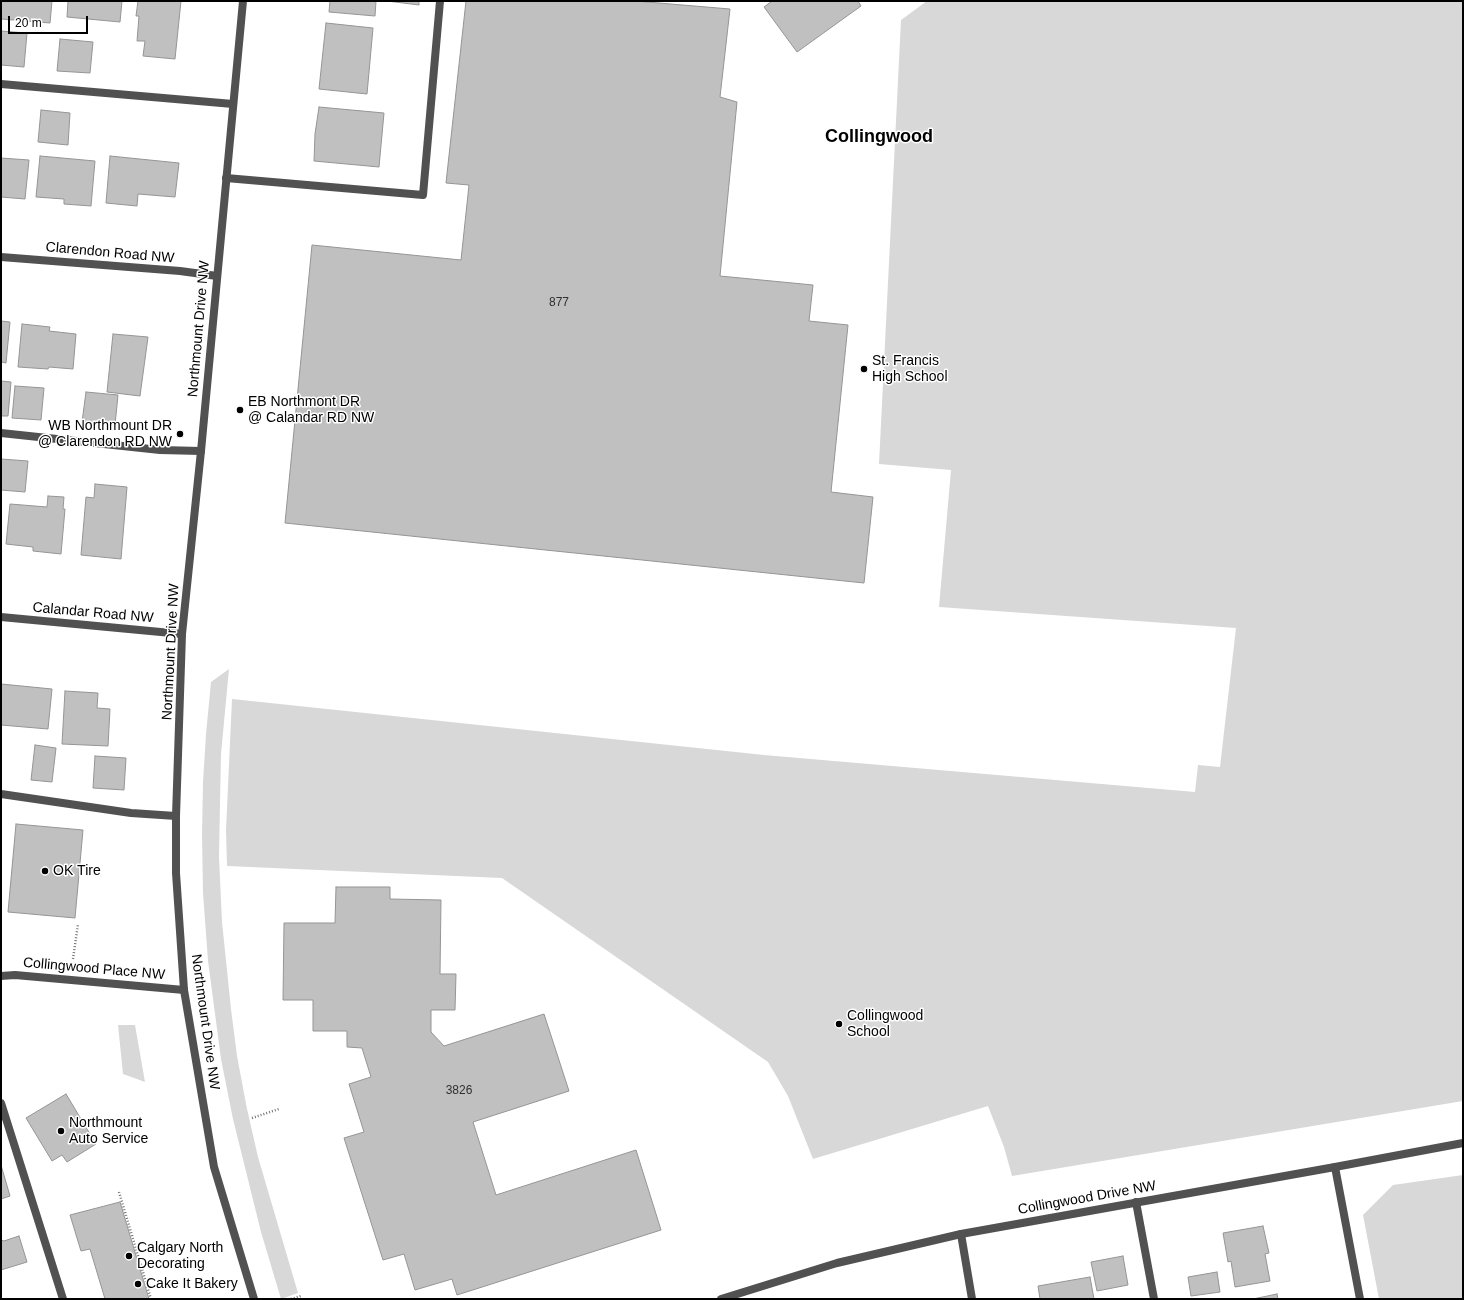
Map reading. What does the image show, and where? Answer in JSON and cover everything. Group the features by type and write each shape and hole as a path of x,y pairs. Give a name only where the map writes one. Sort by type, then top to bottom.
{"street":[{"name":"Northmount Drive NW","path":"243,1 201,451 182,634 176,816 176,874 184,990 214,1166 254,1299"},
{"path":"226,178 423,195 440,1"},
{"path":"1,84 233,104"},
{"name":"Clarendon Road NW","path":"1,257 180,271 217,276"},
{"path":"1,433 160,450 201,451"},
{"name":"Calandar Road NW","path":"1,617 182,634"},
{"path":"1,794 131,813 176,816"},
{"name":"Collingwood Place NW","path":"1,976 15,975 184,990"},
{"path":"1,1103 63,1299"},
{"name":"Collingwood Drive NW","path":"721,1299 837,1263 961,1234 1463,1143"},
{"path":"1335,1167 1360,1299"},
{"path":"1136,1202 1154,1299"},
{"path":"961,1234 972,1299"}],"path":[{"path":"74,959 78,924"},
{"path":"252,1118 279,1109"},
{"path":"120,1192 151,1299"},
{"path":"291,1299 301,1296"}],"shaded area":[{"path":"927,1 1463,1 1463,1101 1012,1176 1004,1147 988,1106 813,1159 788,1096 768,1062 502,878 227,866 226,830 232,699 764,755 1195,792 1198,765 1220,767 1236,628 939,607 951,470 879,464 901,20"},
{"path":"229,669 221,754 219,857 222,922 237,1056 247,1109 258,1157 298,1293 281,1299 261,1232 233,1119 221,1059 208,961 203,893 202,835 206,734 211,682"},
{"path":"118,1025 135,1025 145,1082 123,1074"},
{"path":"1463,1175 1463,1299 1379,1299 1363,1215 1393,1185"}],"building":[{"path":"1,1 52,1 50,23 1,19"},
{"path":"68,1 122,1 120,22 67,17"},
{"path":"138,1 181,1 175,59 143,56 145,41 137,41 139,16 136,16"},
{"path":"330,1 376,1 375,16 329,12"},
{"path":"387,1 419,1 419,5"},
{"path":"466,1 635,1 730,9 720,97 737,102 720,276 813,285 809,321 848,325 831,492 873,497 864,583 285,523 312,245 461,260 469,185 446,183"},
{"path":"772,1 858,1 861,6 797,52 764,7"},
{"path":"326,23 373,28 367,94 319,89"},
{"path":"1,31 27,33 24,67 1,65"},
{"path":"60,39 93,42 90,73 57,71"},
{"path":"319,107 384,113 379,167 314,161 315,134"},
{"path":"41,110 70,113 68,145 38,142"},
{"path":"40,156 95,161 91,206 64,204 64,199 36,197"},
{"path":"110,156 179,163 175,197 138,194 137,206 106,203"},
{"path":"1,158 29,160 25,199 1,197"},
{"path":"1,321 10,322 6,363 1,362"},
{"path":"22,324 50,327 49,331 76,334 73,369 18,367"},
{"path":"113,334 148,337 140,396 107,392"},
{"path":"1,381 11,382 8,416 1,416"},
{"path":"15,386 44,388 41,420 12,418"},
{"path":"86,392 118,395 115,425 82,422"},
{"path":"1,459 28,461 25,492 1,490"},
{"path":"95,484 127,487 121,559 81,555 86,497 94,498"},
{"path":"48,496 64,497 63,509 65,509 61,554 33,551 33,547 6,544 10,504 47,507"},
{"path":"1,684 52,689 48,729 1,725"},
{"path":"65,691 98,693 97,708 110,709 108,746 62,744"},
{"path":"35,745 56,748 52,782 31,780"},
{"path":"95,756 126,758 124,790 93,788"},
{"name":"OK Tire","path":"16,824 83,830 75,918 8,912"},
{"path":"336,887 390,887 390,899 441,900 440,974 456,974 455,1010 431,1010 431,1032 444,1046 544,1014 569,1091 473,1122 496,1195 636,1150 661,1230 457,1295 452,1279 415,1290 404,1254 383,1260 344,1138 364,1132 349,1084 371,1077 362,1048 347,1047 347,1031 313,1031 313,1000 283,1000 284,923 335,923"},
{"name":"Northmount Auto Service","path":"66,1094 96,1144 67,1162 62,1155 52,1161 26,1118"},
{"path":"1,1165 10,1196 1,1199"},
{"path":"120,1202 149,1299 105,1299 90,1249 81,1251 70,1215"},
{"path":"1263,1226 1269,1253 1265,1254 1270,1281 1235,1287 1231,1261 1228,1262 1223,1233"},
{"path":"19,1236 27,1262 1,1270 1,1240 4,1241"},
{"path":"1123,1256 1128,1285 1097,1291 1091,1262"},
{"path":"1217,1272 1220,1292 1191,1296 1188,1277"},
{"path":"1090,1277 1094,1299 1040,1299 1038,1286"},
{"path":"1277,1294 1278,1299 1253,1299"}],"place":[{"name":"St. Francis High School","path":"864,369"},
{"name":"EB Northmont DR @ Calandar RD NW","path":"240,410"},
{"name":"WB Northmount DR @ Clarendon RD NW","path":"180,434"},
{"name":"OK Tire","path":"45,871"},
{"name":"Collingwood School","path":"839,1024"},
{"name":"Northmount Auto Service","path":"61,1131"},
{"name":"Calgary North Decorating","path":"129,1256"},
{"name":"Cake It Bakery","path":"138,1284"}],"district":[{"name":"Collingwood","path":"879,137"}]}
